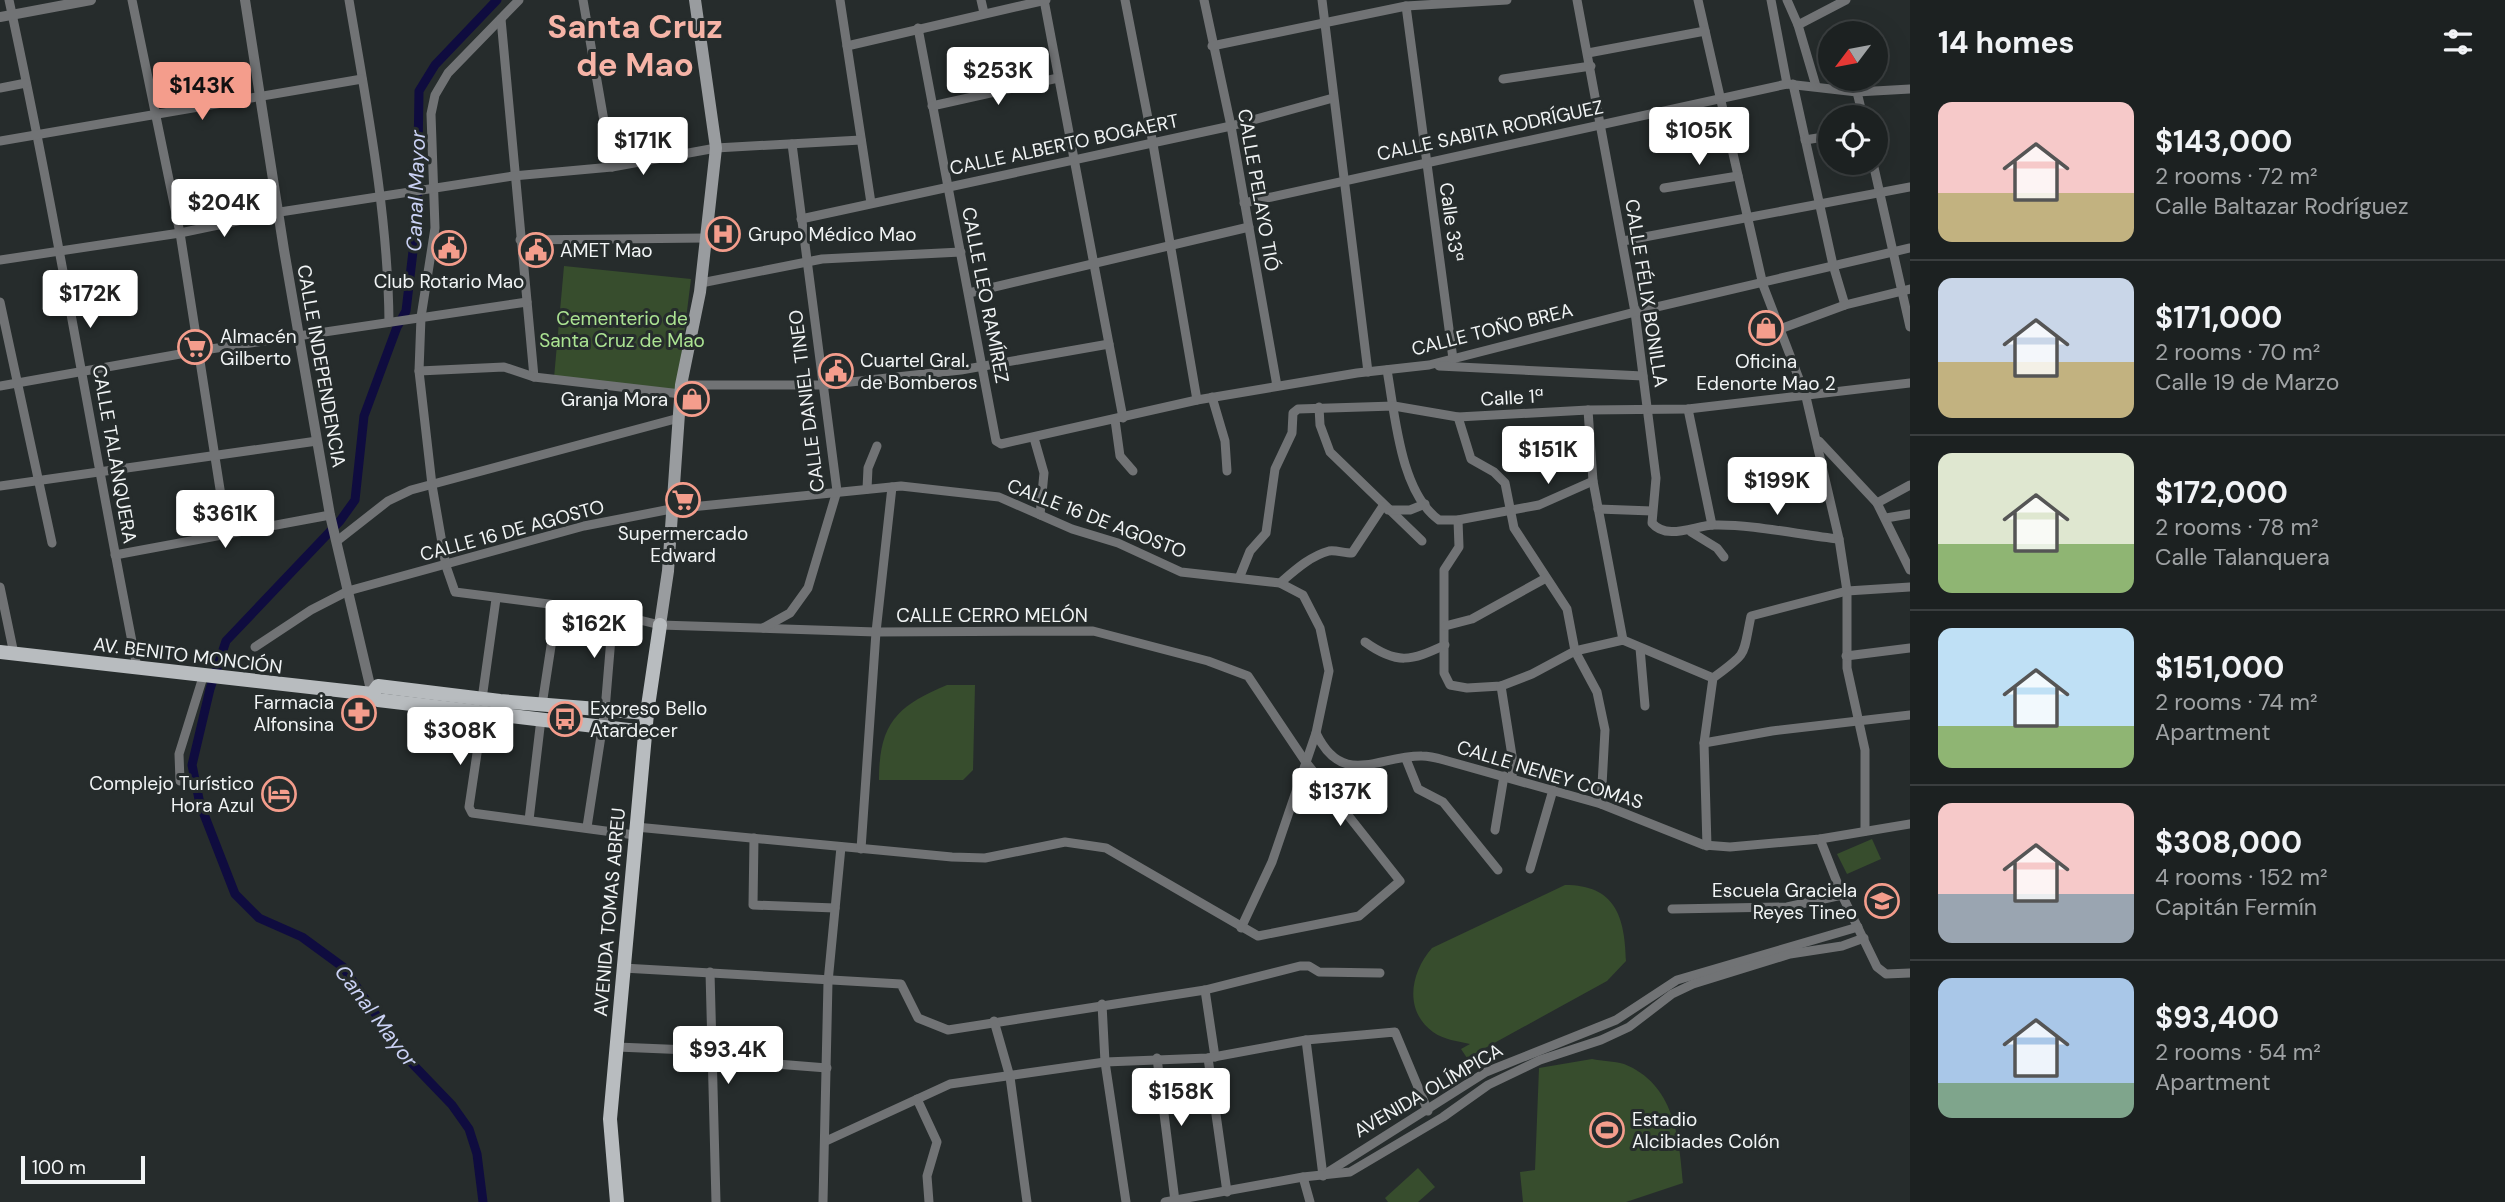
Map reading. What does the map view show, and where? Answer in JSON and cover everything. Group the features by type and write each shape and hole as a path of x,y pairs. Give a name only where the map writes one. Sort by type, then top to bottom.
{"main road":[{"path":"660,625 668,571 681,390 701,283 716,148 695,0"},
{"name":"AVENIDA TOMAS ABREU","path":"617,1202 610,1119 645,732 660,625"},
{"name":"AV. BENITO MONCIÓN","path":"7,653 137,667 204,678 372,694 378,700 542,712 645,732"},
{"name":"AV. BENITO MONCIÓN","path":"542,712 605,710 647,713"}],"street":[{"name":"CALLE TALANQUERA","path":"9,0 61,250 99,472 137,667"},
{"path":"0,17 91,0"},
{"path":"132,0 180,233 227,534"},
{"name":"CALLE INDEPENDENCIA","path":"245,0 317,441 331,517 372,694"},
{"path":"349,0 381,195 389,260 391,322"},
{"path":"446,566 432,485 416,318 435,229 427,188 431,114 435,95 472,46 519,0"},
{"path":"583,0 612,167"},
{"path":"840,0 871,203"},
{"path":"981,0 984,13"},
{"path":"847,46 1045,0 1109,344 1119,419 1120,456 1133,471"},
{"path":"1125,0 1197,400"},
{"name":"CALLE PELAYO TIÓ","path":"1204,0 1231,126 1278,386"},
{"path":"1322,0 1368,372"},
{"path":"1212,46 1406,6 1507,0"},
{"name":"CALLE FÉLIX BONILLA","path":"1577,0 1635,312 1656,478 1652,511"},
{"path":"1698,0 1763,285 1806,397 1839,539 1847,592 1846,656 1865,750 1864,831"},
{"path":"1771,0 1833,265 1845,305"},
{"path":"1787,0 1798,25 1816,86"},
{"path":"1798,25 1846,0"},
{"name":"Calle 33ª","path":"1406,6 1453,359"},
{"path":"501,19 513,176 534,377"},
{"name":"CALLE LEO RAMÍREZ","path":"918,29 946,187 998,443"},
{"path":"1588,53 1705,31"},
{"path":"1503,79 1591,66"},
{"path":"932,106 1058,78"},
{"path":"0,141 362,79"},
{"path":"0,89 26,83"},
{"name":"CALLE SABITA RODRÍGUEZ","path":"1244,203 1601,123 1790,84 1857,92 1910,89"},
{"path":"1857,92 1860,105"},
{"name":"CALLE ALBERTO BOGAERT","path":"801,219 1153,144 1333,98"},
{"path":"1805,140 1818,138"},
{"path":"0,260 180,233 280,212 411,190 513,176 612,167 716,148 861,140"},
{"name":"CALLE DANIEL TINEO","path":"762,628 790,613 808,588 837,491 792,144"},
{"path":"1876,175 1892,252 1906,290 1910,327"},
{"path":"1664,188 1738,176"},
{"path":"1623,241 1910,187"},
{"path":"969,293 1249,227"},
{"path":"520,240 706,238"},
{"name":"CALLE TOÑO BREA","path":"998,443 1034,438 1212,397 1429,365 1635,312 1763,285 1833,265 1910,248"},
{"path":"701,283 806,262 961,252"},
{"path":"1780,329 1845,305 1906,290"},
{"path":"0,386 197,351 527,302"},
{"path":"0,303 52,543"},
{"path":"419,371 504,367 534,377 681,390 823,385 983,366 1109,344"},
{"path":"1429,365 1643,376"},
{"path":"1387,370 1402,460 1425,504 1439,520 1511,512 1560,497 1592,481"},
{"name":"Calle 1ª","path":"1240,576 1250,551 1266,533 1275,469 1292,433 1294,411 1319,407 1394,407 1458,417 1588,410 1688,409 1910,383"},
{"path":"1212,397 1225,441 1227,471"},
{"path":"1319,407 1320,425 1330,452 1422,541"},
{"path":"1688,409 1712,524"},
{"path":"1588,410 1592,481 1623,640"},
{"path":"1458,417 1471,459 1494,472 1505,483 1514,528 1567,609 1575,651 1597,692 1605,730 1601,804"},
{"path":"336,539 388,501 432,485 678,418"},
{"path":"1034,438 1044,473 1040,515"},
{"path":"1818,440 1877,503 1910,570"},
{"path":"0,486 317,441"},
{"path":"867,489 868,468 877,446"},
{"path":"1877,503 1910,485"},
{"path":"861,849 876,632 892,487"},
{"name":"CALLE 16 DE AGOSTO","path":"255,647 311,610 348,592 584,526 671,509 892,487 999,497 1118,543 1181,572 1240,576 1280,583 1303,595 1320,628 1329,671 1316,733 1272,862 1241,928"},
{"path":"1386,508 1410,510 1425,504"},
{"path":"1280,583 1301,565 1324,553 1332,550 1352,553 1386,508"},
{"path":"1598,509 1652,511 1652,523 1656,527 1691,532 1717,548 1724,557"},
{"path":"1886,518 1910,514"},
{"path":"115,555 331,517"},
{"path":"1458,520 1459,548 1444,570 1444,673 1450,685 1467,688 1501,686 1532,674 1575,651 1623,640 1713,678"},
{"path":"1691,532 1712,524 1839,539"},
{"name":"CALLE CERRO MELÓN","path":"446,566 455,592 496,600 613,614 660,625 876,632 1093,631 1208,662 1248,676 1305,761 1398,877 1399,883 1359,916 1276,935 1258,936 1106,848 1065,842 985,858 587,827 472,813 469,807 483,706"},
{"path":"1445,626 1472,620 1546,578"},
{"path":"1707,846 1704,743 1713,678 1741,656 1755,613 1847,592 1910,587"},
{"path":"1,594 7,653"},
{"path":"483,706 496,600"},
{"path":"529,820 557,607"},
{"path":"587,827 605,710 613,614"},
{"path":"1365,642 1382,654 1396,659 1412,658 1445,645"},
{"path":"1640,648 1645,706"},
{"path":"1846,656 1910,648"},
{"path":"180,781 179,754 204,678"},
{"path":"1495,830 1513,762 1501,686"},
{"path":"1704,743 1772,731 1910,715"},
{"name":"CALLE NENEY COMAS","path":"1316,733 1323,748 1344,764 1358,766 1421,756 1508,776 1601,804 1707,846 1731,847 1821,839 1910,824"},
{"path":"1406,759 1418,789 1443,802 1498,870"},
{"path":"1530,869 1553,790"},
{"path":"754,838 753,905 835,908"},
{"path":"1821,839 1842,895 1877,967 1886,974 1910,973"},
{"path":"824,1202 828,982 841,847"},
{"path":"1671,909 1787,907 1842,895"},
{"name":"AVENIDA OLÍMPICA","path":"1323,1176 1345,1159 1428,1111 1495,1067 1564,1043 1616,1020 1677,980 1858,927"},
{"path":"1157,1059 1170,1201 1303,1177 1350,1172 1443,1116 1488,1085 1540,1060 1601,1040 1629,1027 1672,994 1693,984 1790,954 1842,946 1864,939"},
{"path":"623,968 828,982 901,984 918,1017 948,1030 1205,990 1300,966 1310,965 1319,971 1380,973"},
{"path":"710,972 716,1202"},
{"path":"1205,990 1227,1192"},
{"path":"1102,1004 1105,1062 1126,1202"},
{"path":"994,1021 1010,1077 1027,1202"},
{"path":"826,1141 950,1084 1105,1062 1211,1057 1306,1040 1395,1032 1428,1111"},
{"path":"1306,1040 1323,1176"},
{"path":"617,1047 827,1068"},
{"path":"917,1099 937,1142 927,1176 929,1202"},
{"path":"1303,1177 1310,1202"}],"green space":[{"name":"Cementerio de Santa Cruz de Mao","path":"564,266 691,279 677,391 554,378"},
{"path":"947,685 975,685 973,770 963,780 879,780 883,744 894,719 915,701"},
{"path":"1872,839 1881,859 1847,874 1837,854"},
{"path":"1565,885 1582,886 1595,891 1606,897 1614,906 1623,930 1626,961 1607,981 1467,1058 1461,1049 1470,1044 1437,1035 1423,1023 1417,1013 1413,991 1419,968 1432,948"},
{"name":"Estadio Alcibiades Colón","path":"1592,1059 1624,1064 1654,1084 1664,1098 1676,1130 1683,1183 1626,1202 1523,1202 1520,1172 1535,1170 1539,1068"},
{"path":"1418,1168 1435,1187 1418,1202 1388,1202 1385,1198"}],"waterway":[{"name":"Canal Mayor","path":"483,1202 477,1154 469,1129 452,1105 403,1054 343,967 302,937 259,918 235,894 200,804 192,765 210,689 226,641 340,521 355,500 364,416 397,327 406,311 417,217 419,91 435,65 497,0"}],"place":[{"name":"Grupo Médico Mao","path":"723,234"},
{"name":"Club Rotario Mao","path":"449,248"},
{"name":"AMET Mao","path":"536,250"},
{"name":"Oficina Edenorte Mao 2","path":"1766,328"},
{"name":"Almacén Gilberto","path":"195,347"},
{"name":"Cuartel Gral. de Bomberos","path":"836,371"},
{"name":"Granja Mora","path":"692,399"},
{"name":"Supermercado Edward","path":"683,500"},
{"name":"Farmacia Alfonsina","path":"359,713"},
{"name":"Expreso Bello Atardecer","path":"565,719"},
{"name":"Complejo Turístico Hora Azul","path":"279,794"},
{"name":"Escuela Graciela Reyes Tineo","path":"1882,901"},
{"name":"Estadio Alcibiades Colón","path":"1607,1130"}],"district":[{"name":"Santa Cruz de Mao","path":"635,45"}]}
